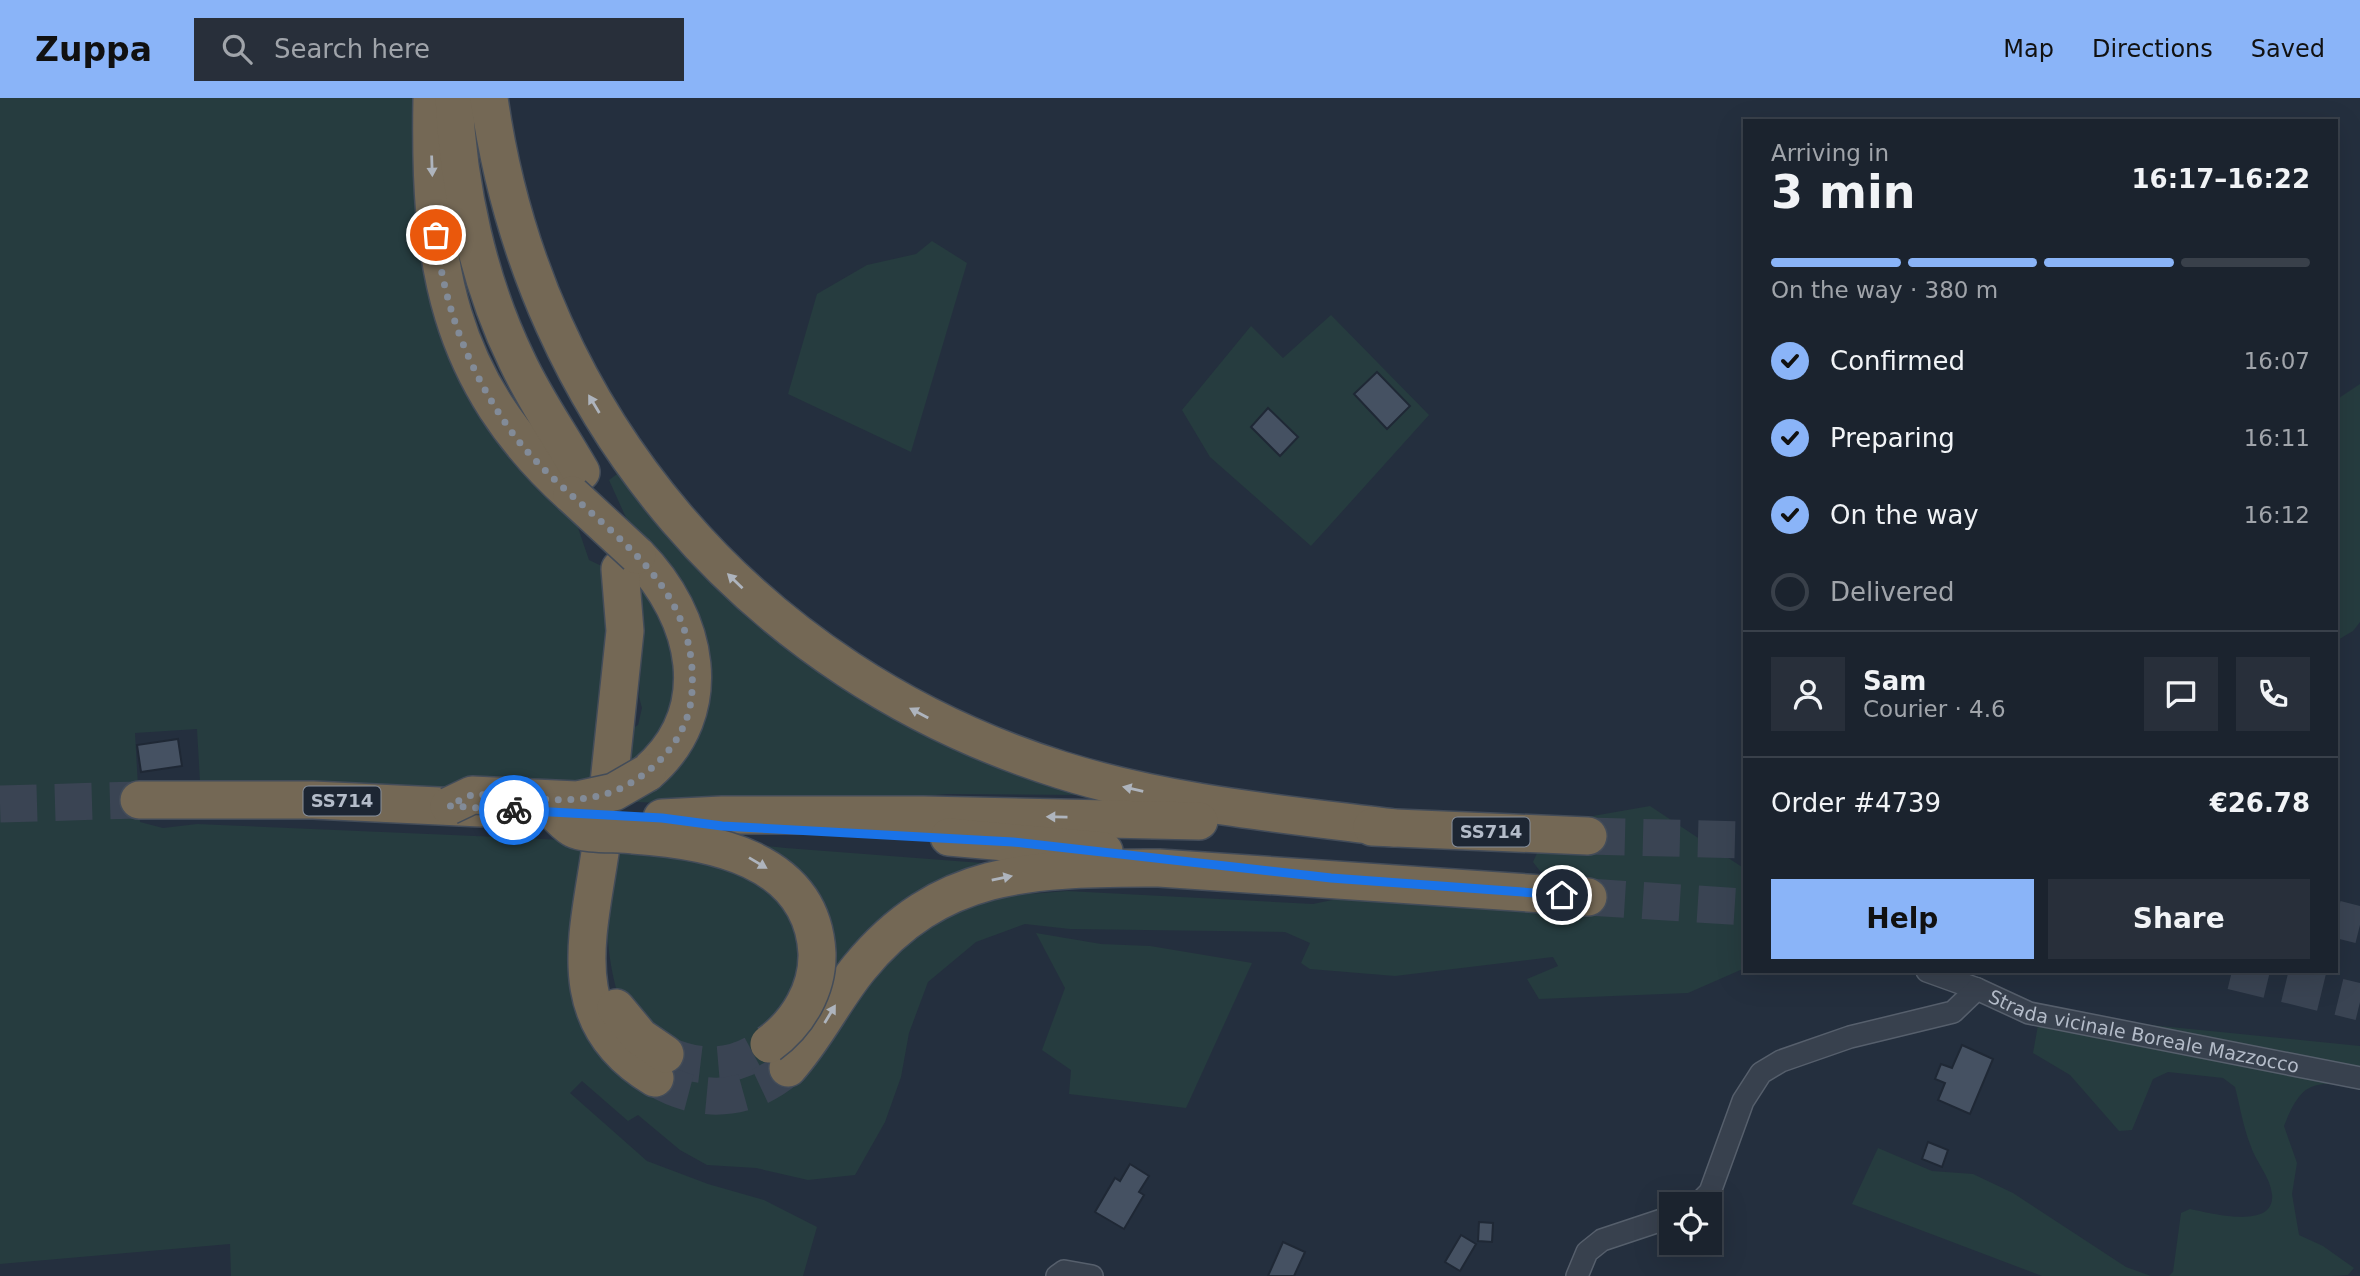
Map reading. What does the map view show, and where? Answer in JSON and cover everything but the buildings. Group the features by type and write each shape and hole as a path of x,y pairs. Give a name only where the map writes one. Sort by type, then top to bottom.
{"highway":[{"path":"432,98 433,196 438,252 459,335 478,378 512,433 541,468 576,484"},
{"path":"449,806 472,795 577,800 614,792 647,773 665,756 684,726 690,705 693,675 690,651 676,611 662,586 629,562 576,484 507,342 488,290 473,232 460,169 454,98"},
{"path":"466,98 473,232"},
{"path":"489,98 507,191 524,252 551,320 585,390 631,460 680,523 739,585 785,625 847,671 910,708 973,738 1043,764 1172,798 1394,828"},
{"path":"608,783 625,631 629,562"},
{"name":"SS714","path":"139,800 198,799 449,806 662,818 722,826 1050,845 1331,878 1588,897"},
{"path":"554,812 575,830 682,838 732,851 766,867 790,890 812,929 816,971 779,1056 820,1030 857,971 885,938 927,906 968,887 1020,874 1090,869 1159,868 1331,878"},
{"name":"SS714","path":"662,818 722,815 997,816 1588,836"},
{"path":"601,839 594,898 586,931 586,952 594,1005 605,1031 623,1055 660,1066"}],"street":[{"path":"1933,973 1977,989"},
{"name":"Strada vicinale Boreale Mazzocco","path":"1710,1192 1743,1101 1761,1073 1782,1061 1850,1037 1952,1012 1977,989 2029,1013 2360,1078"},
{"path":"1577,1276 1587,1252 1602,1240 1659,1221"},
{"path":"1057,1276 1064,1271 1092,1276"}],"green space":[{"path":"0,98 422,98 428,253 571,507 589,560 606,568 610,598 595,787 563,792 308,782 200,782 197,729 135,733 140,822 163,828 197,824 588,841 583,1009 617,992 609,951 608,916 617,839 664,841 767,882 804,941 792,1073 801,1082 826,1048 846,1013 892,953 945,916 1004,896 1067,891 1313,904 1366,893 1550,877 1540,871 1533,862 1537,853 1588,836 1587,817 1650,806 1743,868 1743,969 1688,993 1539,999 1527,979 1558,966 1553,957 1395,976 1310,969 1301,963 1310,943 1285,932 1070,929 1025,924 976,942 928,982 909,1033 901,1077 885,1122 855,1175 808,1180 756,1168 707,1165 680,1150 638,1115 628,1121 582,1081 570,1093 647,1161 708,1184 764,1200 817,1227 803,1276 231,1276 230,1244 0,1264"},
{"path":"932,241 967,263 911,452 788,394 817,294 867,265 916,254"},
{"path":"1331,315 1429,415 1311,546 1210,457 1182,410 1251,326 1283,358"},
{"path":"2360,384 2360,622 2353,631 2338,640 2338,399"},
{"path":"625,468 699,558 1082,795 948,794 775,808 637,802 635,799 696,723 636,540 609,480"},
{"path":"638,578 672,628 676,713 627,773 633,728 638,725 642,708 639,697 643,625"},
{"path":"757,845 995,864 842,969 825,975"},
{"path":"1036,933 1101,944 1150,946 1252,963 1186,1108 1069,1094 1071,1070 1042,1050 1065,988"},
{"path":"2040,1014 2360,1046 2360,1088 2331,1084 2311,1087 2296,1100 2284,1126 2297,1163 2292,1194 2299,1235 2323,1246 2354,1268 2348,1275 2332,1276 2169,1276 2173,1272 2181,1213 2190,1209 2226,1216 2253,1216 2264,1213 2270,1205 2271,1187 2252,1150 2235,1087 2223,1078 2168,1072 2153,1079 2132,1130 2119,1131 2070,1075 2033,1053"},
{"path":"1878,1148 1932,1171 1973,1174 2013,1193 2126,1267 2151,1276 2042,1276 1852,1204"}],"tunnel":[{"path":"0,804 139,800"},
{"path":"1588,836 1743,840"},
{"path":"1588,897 1743,907"},
{"path":"2338,920 2360,925"},
{"path":"2240,973 2360,1002"},
{"path":"665,1054 692,1063 719,1065 744,1058 769,1044"},
{"path":"655,1078 689,1093 723,1096 757,1088 788,1068"}],"way so far":[{"path":"436,235 444,284 456,327 469,360 488,395 512,433 541,468 648,566 662,586 685,630 692,662 692,695 684,726 665,756 647,773 626,786 614,792 577,800 472,795 449,806 514,810"}],"route":[{"path":"514,810 662,818 722,826 1013,842 1161,856 1331,878 1562,895"}]}
